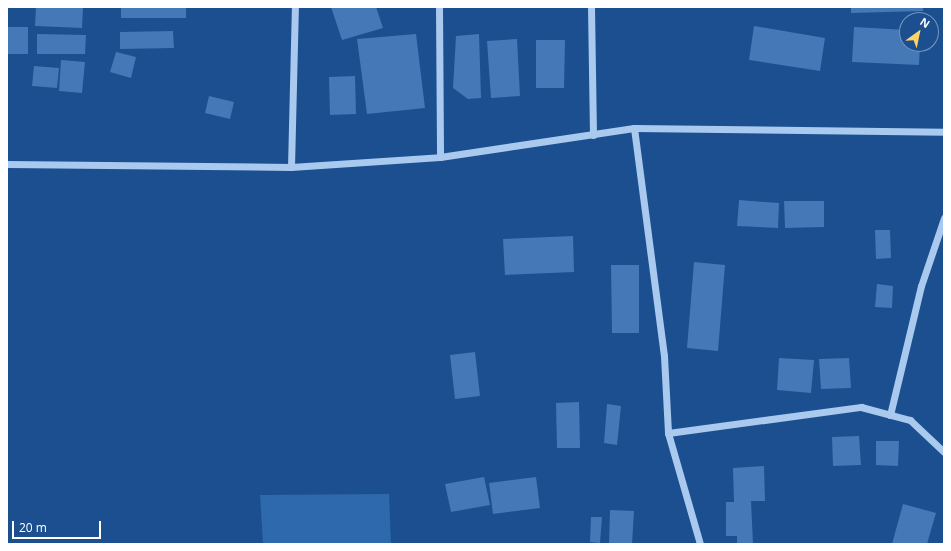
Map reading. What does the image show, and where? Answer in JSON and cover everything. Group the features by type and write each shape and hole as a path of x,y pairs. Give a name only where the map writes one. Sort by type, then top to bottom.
{"street":[{"path":"291,167 295,7"},
{"path":"439,7 440,157"},
{"path":"591,7 593,135"},
{"path":"7,164 291,167 440,157 634,128 944,132"},
{"path":"634,128 664,356 668,433 700,544"},
{"path":"890,415 922,286 944,218"},
{"path":"668,433 861,407 910,420 944,452"}],"shaded area":[{"path":"389,494 391,544 263,544 260,495"}],"building":[{"path":"36,7 83,7 82,28 35,26"},
{"path":"121,7 186,7 186,18 121,18"},
{"path":"331,7 376,7 383,28 342,40"},
{"path":"851,7 923,7 923,11 851,13"},
{"path":"754,26 825,38 820,71 749,60"},
{"path":"7,27 28,27 28,54 7,54"},
{"path":"854,27 899,30 899,52 920,52 919,65 852,62"},
{"path":"173,31 174,48 120,49 120,32"},
{"path":"37,34 86,35 85,54 37,54"},
{"path":"416,34 425,108 367,114 357,39"},
{"path":"479,34 481,98 468,99 453,88 456,36"},
{"path":"517,39 520,96 491,98 487,41"},
{"path":"536,40 565,40 564,88 536,88"},
{"path":"116,52 136,57 131,78 110,72"},
{"path":"61,60 85,62 82,93 59,91"},
{"path":"34,66 59,68 57,88 32,86"},
{"path":"355,76 356,114 330,115 329,77"},
{"path":"209,96 234,102 230,119 205,113"},
{"path":"739,200 779,203 778,228 737,226"},
{"path":"784,201 824,201 824,227 785,228"},
{"path":"875,230 890,230 891,258 876,259"},
{"path":"573,236 574,272 505,275 503,239"},
{"path":"694,262 725,265 718,351 687,348"},
{"path":"611,265 639,265 639,333 612,333"},
{"path":"877,284 893,286 892,308 875,307"},
{"path":"475,352 480,396 455,399 450,355"},
{"path":"779,358 814,360 811,393 777,390"},
{"path":"849,358 851,388 821,389 819,359"},
{"path":"579,402 580,448 557,448 556,403"},
{"path":"607,404 621,406 617,445 604,443"},
{"path":"859,436 861,465 833,466 832,437"},
{"path":"876,441 899,441 898,466 876,465"},
{"path":"764,466 765,501 751,501 753,544 737,544 737,536 726,536 726,502 734,502 733,468"},
{"path":"484,477 490,505 451,512 445,484"},
{"path":"536,477 540,508 493,514 489,483"},
{"path":"903,504 936,513 927,544 892,544"},
{"path":"610,510 634,511 632,544 609,544"},
{"path":"591,517 602,517 600,543 590,542"}]}
